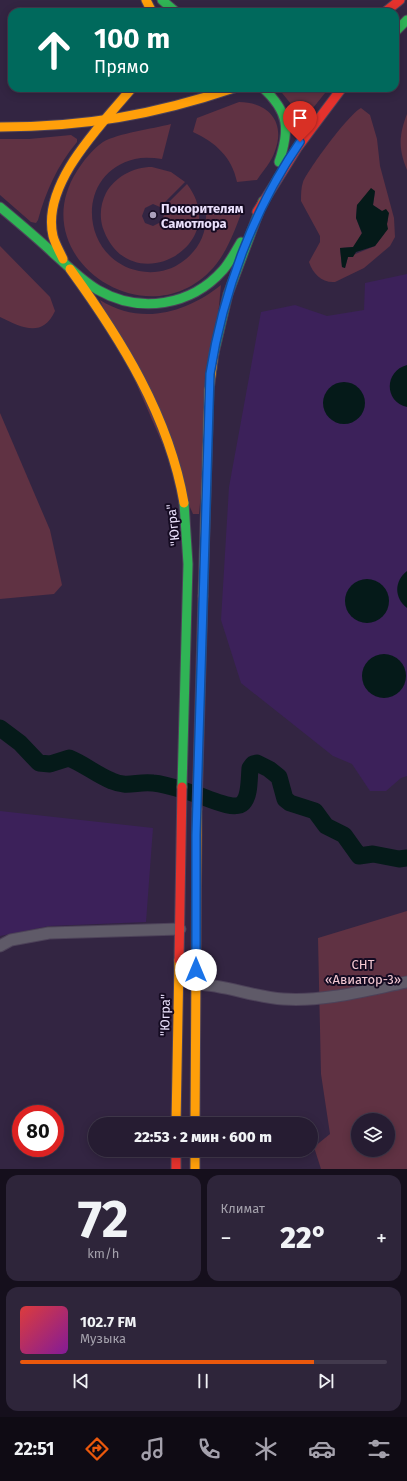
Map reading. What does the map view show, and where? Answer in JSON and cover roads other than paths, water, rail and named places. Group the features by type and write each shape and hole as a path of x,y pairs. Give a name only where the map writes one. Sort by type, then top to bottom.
{"main road":[{"path":"162,0 171,8"},
{"path":"390,8 400,0"},
{"path":"399,28 407,20"},
{"path":"70,269 61,256 55,238 53,224 56,200 65,176 72,164 129,92"},
{"path":"0,127 68,126 103,123 177,106 221,92"},
{"path":"195,1117 196,835 210,374 223,311 241,257 281,157 288,132 285,116 281,108 267,92"},
{"path":"0,207 70,269 98,290 119,300 141,305 165,304 188,296 209,283 224,269 263,201 306,134 339,92"},
{"name":"\"Югра\"","path":"70,269 112,330 148,394 171,451 179,478 186,520 189,572 181,835 176,1117"},
{"path":"176,1157 176,1169"},
{"path":"195,1157 195,1169"}],"street":[{"path":"0,946 11,940 49,933 180,929"},
{"path":"196,984 215,984 268,998 299,1000 339,995 407,982"}],"waterway":[{"path":"0,728 20,743 39,763 50,764 69,758 106,779 118,783 163,784 233,806 239,805 245,800 249,787 250,768 253,764 257,763 269,769 279,777 285,799 290,803 315,811 326,826 344,835 359,856 373,854 399,859 407,858"}],"place":[{"name":"Покорителям Самотлора","path":"153,215"}],"park label":[{"name":"СНТ «Авиатор-3»","path":"363,972"}]}
